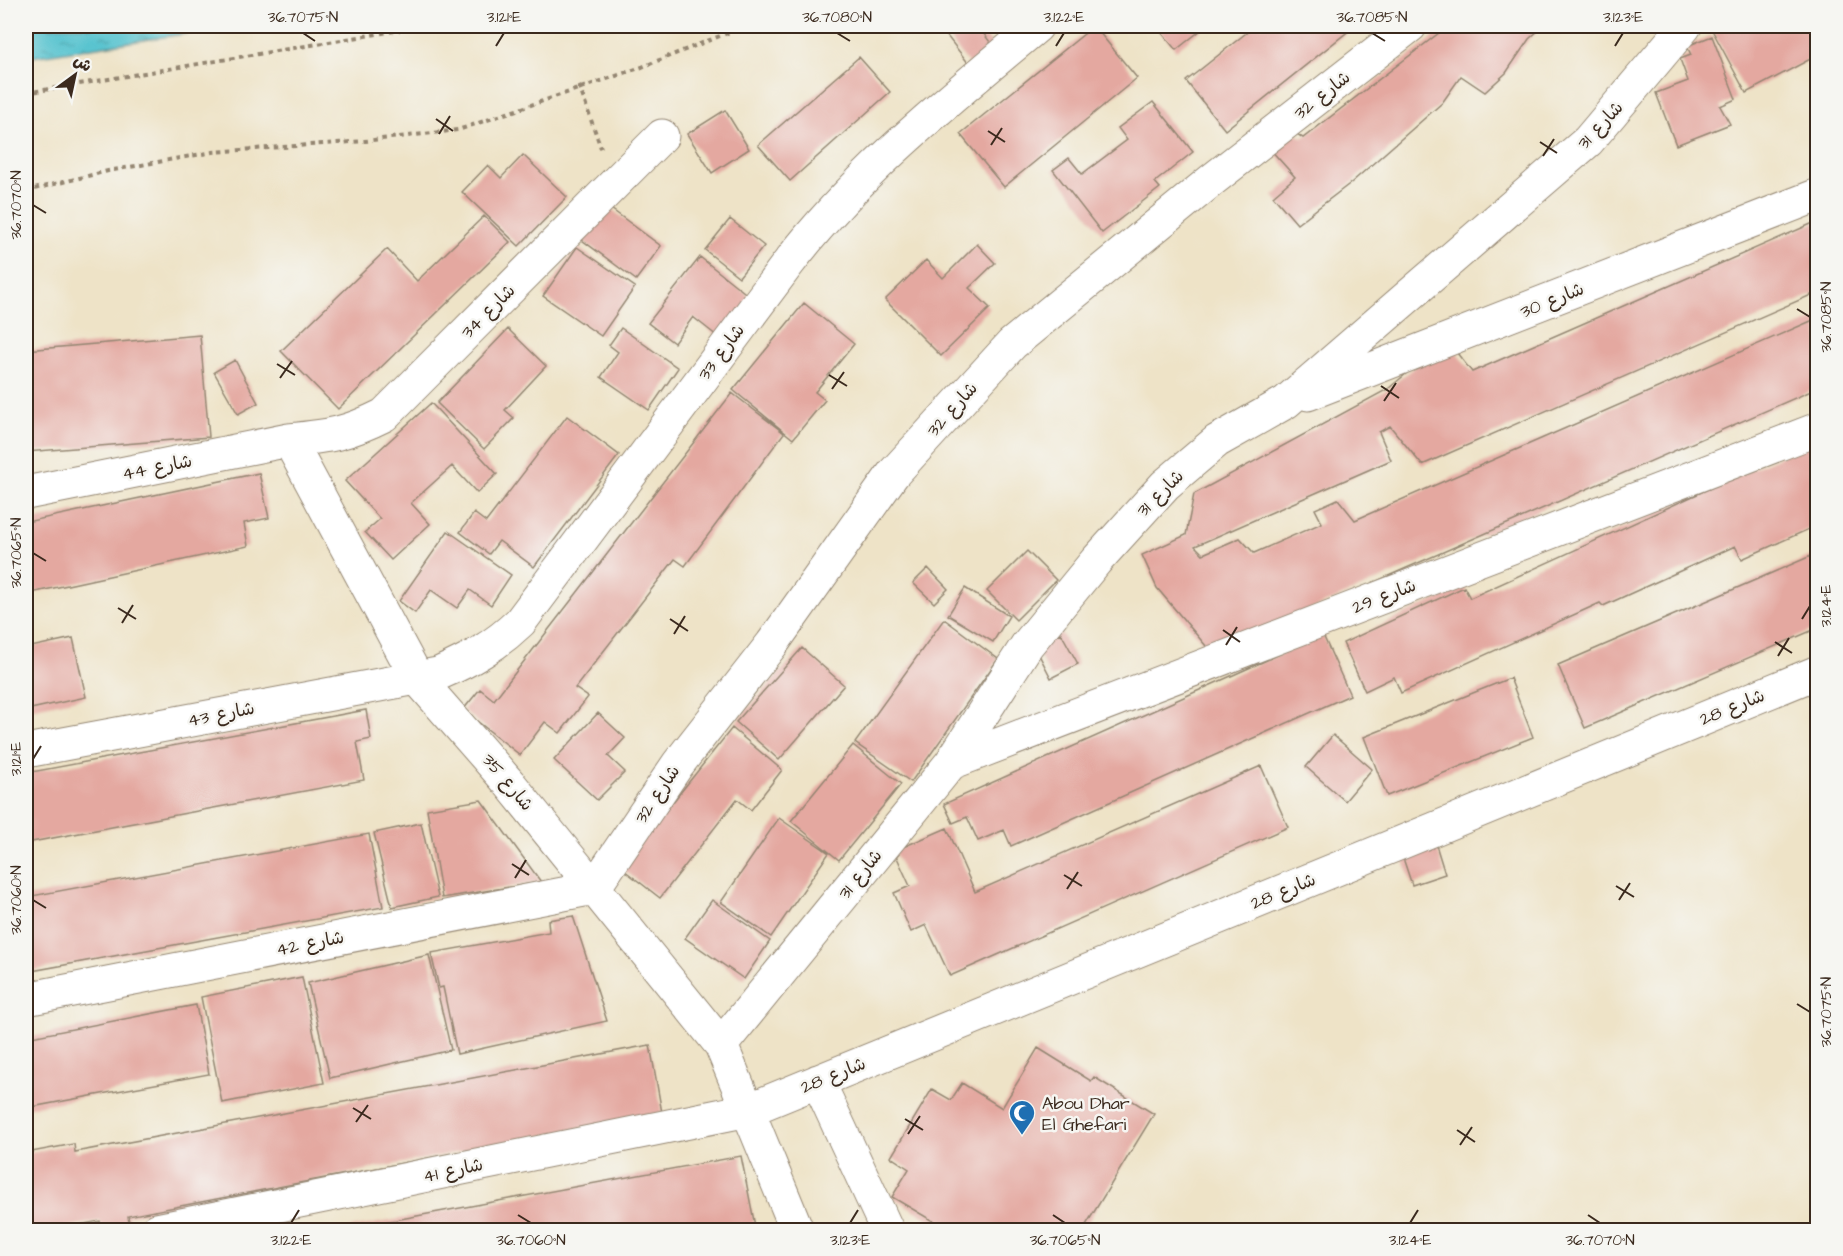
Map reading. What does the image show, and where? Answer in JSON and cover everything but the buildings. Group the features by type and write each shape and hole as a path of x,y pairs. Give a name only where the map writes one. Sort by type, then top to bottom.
{"street":[{"name":"شارع 33","path":"417,678 438,674 468,661 499,643 520,622 809,236 859,181 1037,26"},
{"name":"شارع 32","path":"594,888 678,764 772,644 893,474 1012,344 1212,180 1410,26"},
{"name":"شارع 31","path":"721,1045 951,763 1027,645 1096,561 1165,485 1217,441 1286,402 1588,141 1685,26"},
{"name":"شارع 34","path":"289,440 351,431 384,415 662,136"},
{"name":"شارع 30","path":"1286,402 1818,195"},
{"name":"شارع 29","path":"951,763 1818,429"},
{"name":"شارع 35","path":"289,440 417,678 509,783 721,1045 797,1230"},
{"name":"شارع 44","path":"26,493 289,440"},
{"name":"شارع 28","path":"748,1110 1818,672"},
{"name":"شارع 43","path":"26,751 417,678"},
{"name":"شارع 42","path":"26,999 594,888"},
{"path":"818,1081 887,1230"},
{"name":"شارع 41","path":"157,1230 748,1110"}],"path":[{"path":"26,93 424,26"},
{"path":"26,191 108,171 213,152 365,141 458,130 579,86 642,67 745,26"},
{"path":"579,86 613,186"}],"water":[{"path":"26,26 235,26 26,58"}],"place":[{"name":"Abou Dhar El Ghefari","path":"1022,1136"}]}
